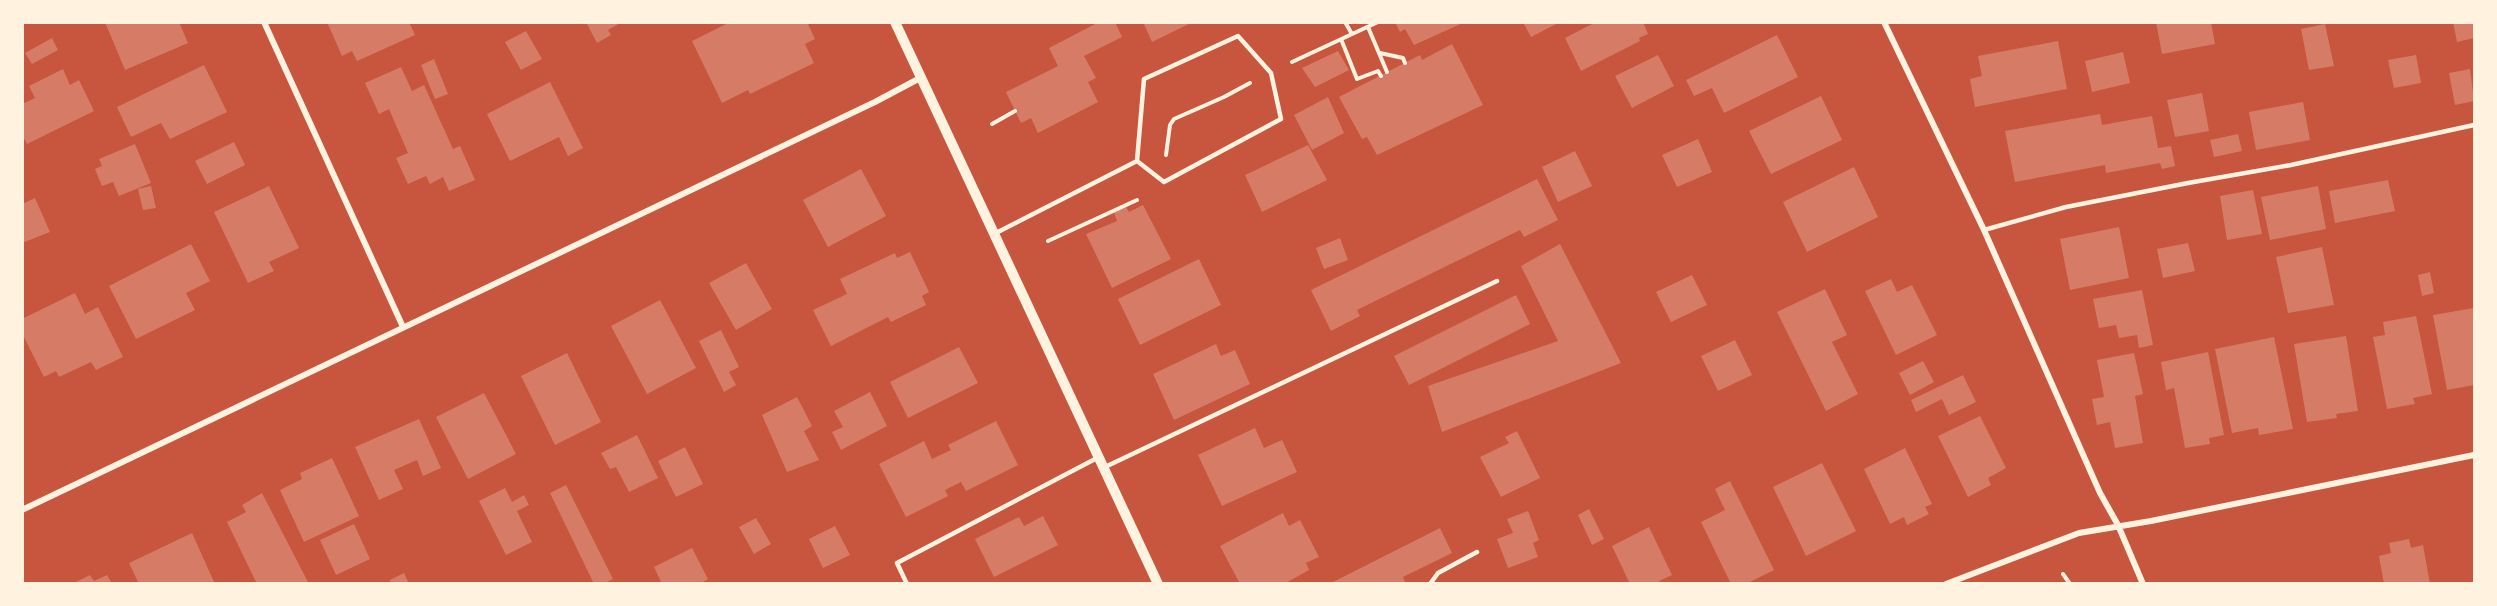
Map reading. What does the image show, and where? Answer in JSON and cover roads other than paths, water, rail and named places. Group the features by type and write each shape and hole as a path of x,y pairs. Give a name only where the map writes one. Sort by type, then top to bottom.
{"street":[{"path":"264,22 403,327"},
{"path":"895,22 1158,584"},
{"path":"1884,22 1984,230 2100,493 2118,525 2143,584"},
{"path":"22,510 874,102 922,76"},
{"path":"1946,584 2079,533 2151,521 2475,455"}],"lane":[{"path":"1238,36 1271,73 1281,119 1164,182 1137,161 1144,79 1238,36"},
{"path":"1984,230 2066,207 2291,165 2475,125"},
{"path":"994,234 1137,161"},
{"path":"907,584 897,563 1100,463 1497,281"},
{"path":"1430,584 1438,573 1476,552"}]}
